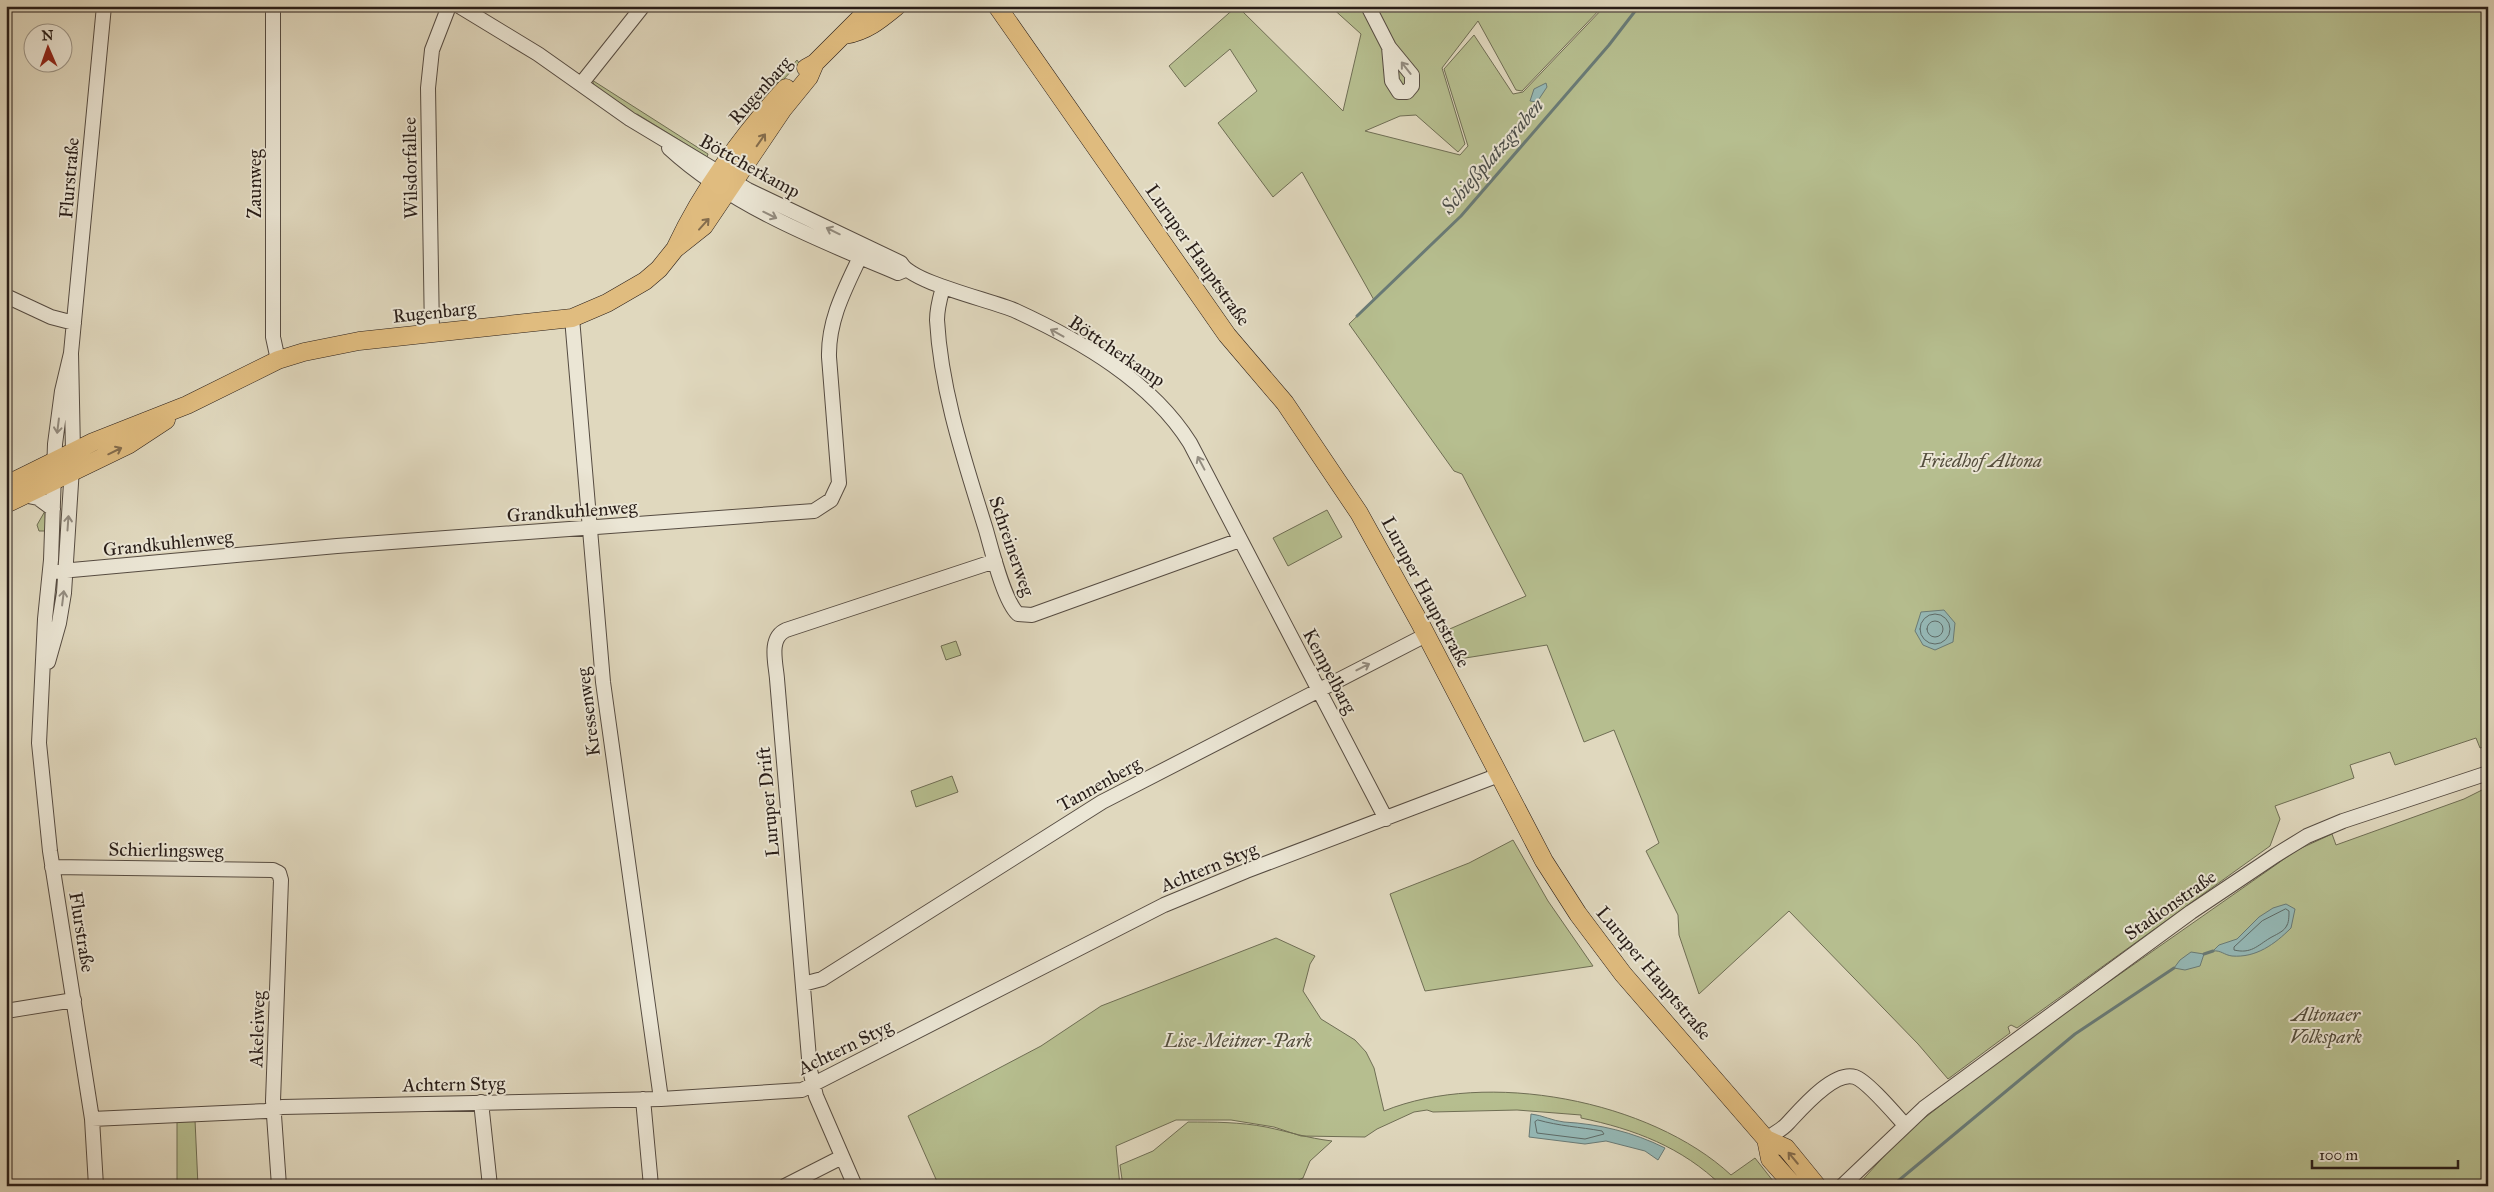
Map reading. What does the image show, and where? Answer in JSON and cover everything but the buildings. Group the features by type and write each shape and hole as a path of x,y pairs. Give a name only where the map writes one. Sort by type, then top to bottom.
{"main road":[{"path":"842,36 860,32 873,26 897,6"},
{"name":"Luruper Hauptstraße","path":"997,6 1227,335 1285,403 1359,513 1426,635 1544,861 1600,945 1766,1139 1786,1148 1817,1186"},
{"name":"Luruper Hauptstraße","path":"1010,6 1040,67"},
{"name":"Rugenbarg","path":"6,485 73,452 148,419 187,405 278,360 330,346 572,318 608,304 640,284 659,269 675,250 688,220 724,182 736,147 777,97 802,71 816,63 871,9"},
{"name":"Rugenbarg","path":"6,504 128,445 187,405"},
{"name":"Luruper Hauptstraße","path":"1766,1139 1770,1159 1794,1186"}],"street":[{"name":"Flurstraße","path":"42,684 59,623 65,572 73,452 71,353 104,6"},
{"name":"Zaunweg","path":"273,6 273,337 278,360"},
{"name":"Wilsdorfallee","path":"432,333 428,88 432,50 449,6"},
{"name":"Böttcherkamp","path":"459,6 581,84 724,182 862,252 901,263 905,270 943,286 993,302 1036,321 1083,348 1138,384 1161,404 1181,428 1240,540"},
{"path":"581,84 643,6"},
{"path":"1368,6 1389,47"},
{"name":"Grandkuhlenweg","path":"50,572 337,546 805,513 824,506 836,492 840,472 829,357 829,336 838,306 862,252"},
{"name":"Schreinerweg","path":"943,286 937,320 946,386 964,456 995,561 1014,610 1024,616 1240,540"},
{"path":"6,296 51,317 74,323"},
{"name":"Kressenweg","path":"572,318 602,682 661,1098"},
{"name":"Flurstraße","path":"71,353 62,391 55,460 50,572 45,618 39,731 40,762 52,867 92,1119 96,1186"},
{"path":"23,495 38,498 53,509"},
{"name":"Kempelbarg","path":"1240,540 1386,819"},
{"name":"Luruper Drift","path":"855,1186 812,1085 802,984 776,640 781,632 786,630 995,561"},
{"name":"Tannenberg","path":"802,984 822,980 1102,802 1426,635"},
{"name":"Stadionstraße","path":"1842,1186 1905,1125 1935,1100 2175,923 2276,855 2307,836 2343,821 2488,773"},
{"name":"Achtern Styg","path":"92,1119 282,1107 643,1099 794,1091 812,1085 1164,905 1246,871 1499,775"},
{"name":"Schierlingsweg","path":"52,867 273,870 278,874"},
{"name":"Akeleiweg","path":"278,874 281,880 273,1109 279,1186"},
{"path":"6,1011 74,1000"},
{"path":"1766,1139 1788,1124 1796,1112 1832,1082 1847,1076 1861,1080 1905,1125"},
{"path":"643,1099 651,1186"},
{"path":"481,1102 490,1186"},
{"path":"785,1186 842,1157"}],"green space":[{"name":"Friedhof Altona","path":"1237,6 1343,111 1361,34 1330,6 1603,6 1522,91 1516,90 1478,21 1442,68 1465,144 1458,152 1416,115 1400,116 1365,131 1460,155 1468,146 1444,69 1474,35 1513,94 1523,92 1605,6 2488,6 2488,746 2480,748 2476,738 2395,765 2390,752 2350,765 2354,778 2275,806 2280,819 2270,846 2017,1028 2011,1025 2008,1027 2010,1033 1948,1079 1918,1044 1789,911 1699,994 1679,935 1678,915 1646,851 1659,843 1614,730 1584,742 1547,645 1459,659 1445,631 1526,596 1462,474 1454,471 1349,324 1374,300 1302,172 1273,197 1218,123 1257,91 1230,49 1185,87 1169,66"},
{"path":"797,60 799,63 734,140 763,98"},
{"path":"592,80 708,154 707,157 637,114 632,117 626,113 626,107 595,87"},
{"path":"1327,510 1342,537 1288,566 1273,538"},
{"path":"45,511 46,531 39,531 37,525"},
{"path":"956,641 961,655 946,660 941,646"},
{"path":"952,776 958,792 916,807 911,791"},
{"name":"Altonaer Volkspark","path":"2488,787 2488,1186 1857,1186 1905,1133 2023,1042 2297,850 2332,834 2336,845 2464,799"},
{"path":"1513,840 1548,901 1593,966 1425,991 1390,894 1469,863"},
{"name":"Lise-Meitner-Park","path":"1276,938 1315,956 1310,964 1303,991 1321,1019 1355,1040 1366,1052 1374,1068 1384,1111 1425,1099 1470,1093 1518,1093 1566,1099 1613,1111 1657,1127 1697,1149 1731,1175 1755,1158 1777,1186 1722,1186 1691,1160 1674,1150 1638,1134 1601,1122 1581,1118 1581,1115 1517,1110 1433,1112 1427,1110 1414,1112 1377,1129 1365,1137 1301,1136 1274,1127 1231,1120 1176,1120 1116,1146 1120,1186 939,1186 908,1116 1041,1046 1101,1006"},
{"path":"177,1120 195,1120 198,1186 177,1186"},
{"path":"1188,1122 1256,1125 1332,1141 1310,1161 1303,1178 1286,1186 1123,1186 1120,1165 1153,1151"}],"water":[{"path":"1546,83 1547,87 1537,102 1530,101 1534,89"},
{"path":"1944,610 1955,623 1953,642 1935,650 1923,645 1915,631 1921,612"},
{"path":"2286,904 2295,909 2291,928 2272,944 2257,952 2241,956 2232,956 2213,951 2219,945 2237,939 2259,917 2273,908"},
{"path":"2191,952 2204,954 2200,966 2185,970 2174,968 2180,960"},
{"path":"1531,1114 1560,1121 1616,1130 1641,1137 1665,1148 1658,1160 1645,1151 1606,1141 1585,1144 1529,1137"}],"waterway":[{"name":"Schießplatzgraben","path":"1357,316 1461,216 1609,45 1639,6"},
{"path":"2204,954 2213,951"},
{"path":"1892,1186 2075,1034 2174,968"}]}
